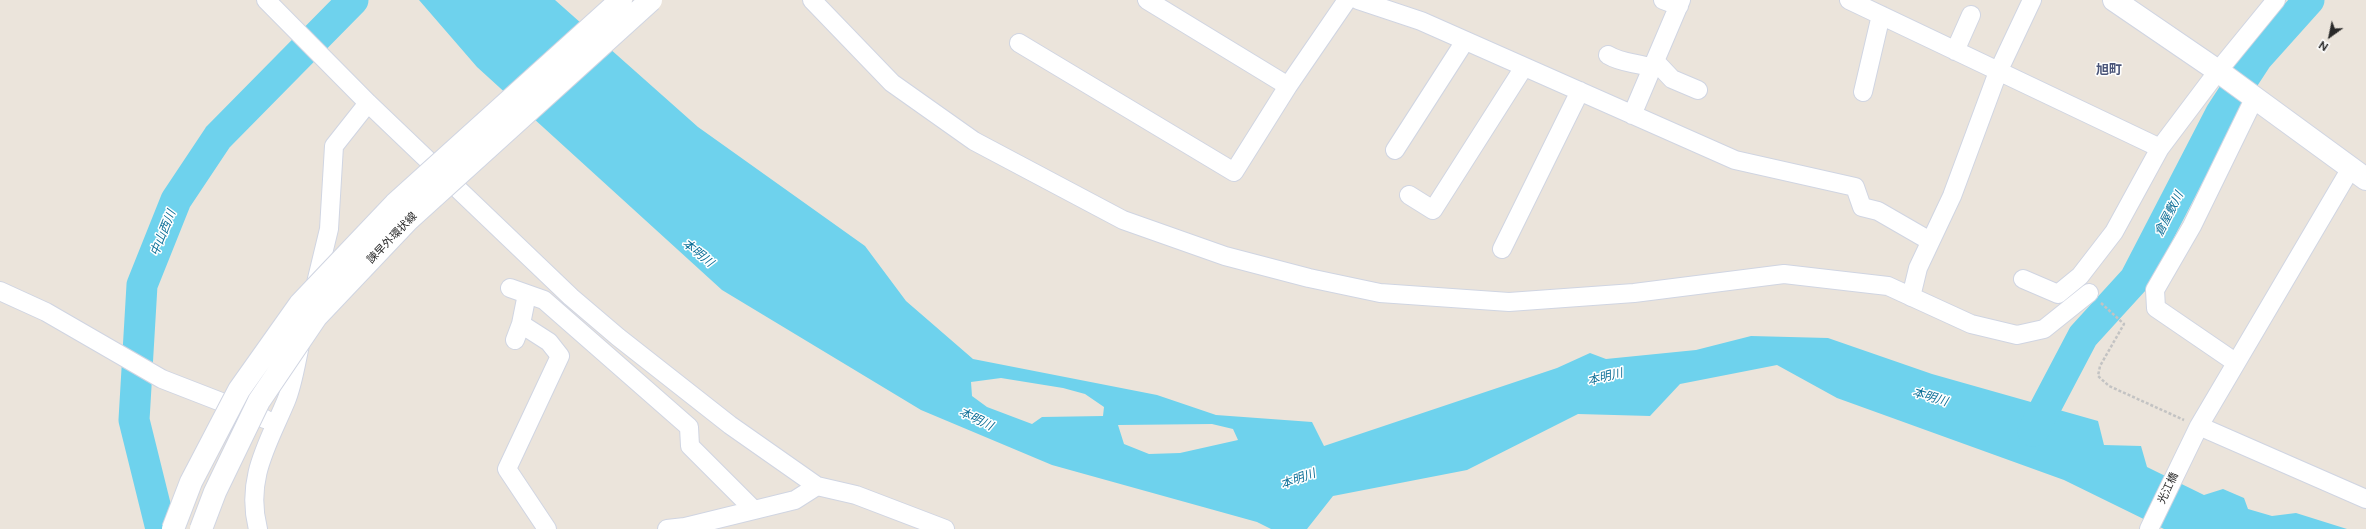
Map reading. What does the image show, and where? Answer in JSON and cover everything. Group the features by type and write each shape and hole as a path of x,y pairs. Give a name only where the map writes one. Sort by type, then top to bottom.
{"main road":[{"name":"諫早外環状線","path":"173,529 191,482 239,390 300,304 395,204 620,0"},
{"name":"諫早外環状線","path":"201,529 215,492 259,401 316,317 409,219 651,0"},
{"path":"2114,0 2251,94 2359,174"}],"street":[{"path":"266,0 368,103 522,252 612,332 730,426 817,486 856,495 945,529"},
{"path":"812,0 892,83 974,141 1123,220 1225,256 1309,278 1380,293 1509,302 1634,293 1784,274 1888,286 1971,324 2017,335 2044,329 2089,293"},
{"path":"1147,0 1288,86"},
{"path":"1019,43 1234,172 1288,86 1347,0"},
{"path":"1358,0 1421,21 1735,160 1855,186 1862,207 1878,211 1930,241"},
{"path":"1849,0 2160,148"},
{"path":"1910,297 1918,268 1952,196 1998,72 2032,0"},
{"path":"2023,279 2058,294 2080,276 2114,232 2160,148 2222,74 2276,0"},
{"path":"1632,115 1654,64 1674,2"},
{"path":"1863,92 1881,15"},
{"path":"1955,51 1971,15"},
{"path":"1395,150 1465,41"},
{"path":"1608,55 1621,62 1654,64 1672,79 1698,90"},
{"path":"1409,195 1433,210 1524,67"},
{"path":"1502,249 1580,91"},
{"path":"2235,362 2156,308 2155,290 2192,226 2251,94"},
{"path":"258,529 255,516 257,468 274,425 286,400 329,229 334,146 368,103"},
{"name":"光江橋","path":"2149,529 2188,447 2235,362 2359,174"},
{"path":"510,288 544,300 689,427 690,446 753,509"},
{"path":"0,291 46,312 97,343 162,379 263,417 274,425"},
{"path":"527,294 518,332 549,342 560,356 507,469 547,529"},
{"path":"2199,426 2366,499"},
{"path":"667,529 685,527 753,509 795,500 817,486"}],"path":[{"path":"2089,293 2124,324 2100,366 2098,376 2108,386 2199,426"}],"water":[{"name":"本明川","path":"419,0 555,0 698,127 865,246 906,301 973,359 1157,395 1216,415 1312,422 1324,446 1557,368 1590,353 1606,359 1696,350 1751,336 1828,338 1932,374 2098,421 2104,445 2141,446 2147,467 2204,495 2223,489 2244,498 2248,509 2272,516 2296,513 2347,529 2164,529 2064,480 1837,398 1777,365 1680,384 1650,416 1578,414 1467,470 1333,496 1307,529 1271,529 1257,522 1052,465 921,410 722,290 477,67","holes":["1001,378 1063,388 1085,394 1104,407 1103,416 1042,417 1032,424 987,407 972,396 971,382","1212,424 1233,429 1238,440 1180,453 1149,454 1124,444 1118,425"]}],"waterway":[{"name":"中山西川","path":"161,529 134,420 142,285 176,200 218,137 353,0"},
{"name":"倉屋敷川","path":"2033,431 2083,336 2135,279 2221,113 2257,58 2309,0"}],"district":[{"name":"旭町","path":"2109,70"}]}
